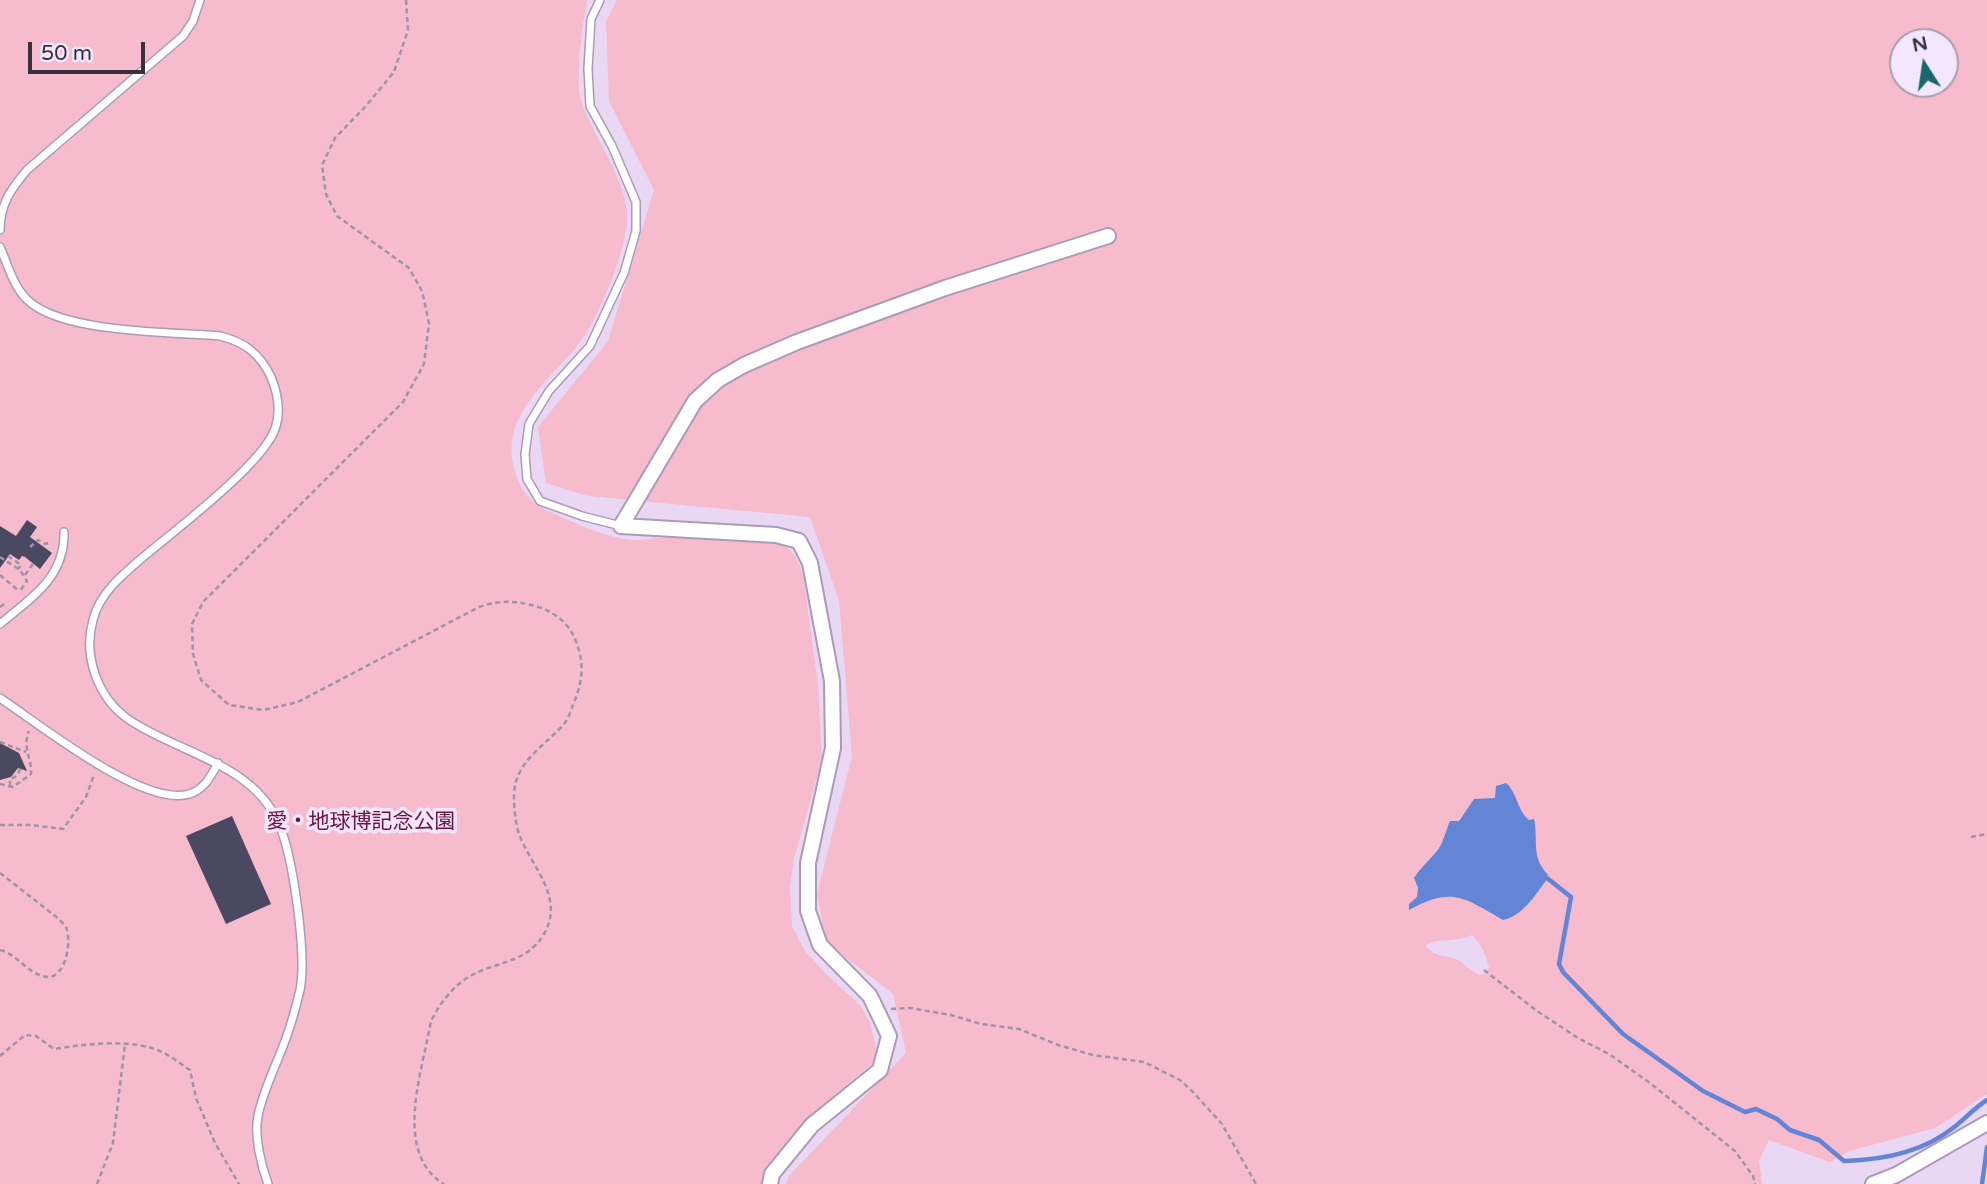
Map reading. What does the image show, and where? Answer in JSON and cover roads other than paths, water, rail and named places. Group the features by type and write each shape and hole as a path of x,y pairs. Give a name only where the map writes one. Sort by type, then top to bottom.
{"street":[{"path":"770,1184 772,1174 812,1125 880,1070 889,1036 870,996 820,945 808,911 808,863 832,748 832,681 810,563 799,541 776,535 621,526 695,401 718,380 797,342 946,288 1108,236"},
{"path":"1873,1184 1896,1175 1983,1125"}],"lane":[{"path":"0,230 0,215 12,187 27,170 183,36 193,21 200,0"},
{"path":"600,0 592,19 588,69 590,106 612,146 636,202 636,231 611,305 590,346 549,391 529,424 525,454 527,479 540,501 621,526"},
{"path":"0,247 15,282 29,302 43,311 61,318 96,325 220,336 235,340 259,356 277,394 277,419 266,446 224,488 127,571 109,590 93,619 90,657 100,686 126,718 218,763 245,781 272,807 286,838 298,915 301,986 286,1039 257,1118 259,1149 268,1184"},
{"path":"0,624 37,596 47,583 61,552 64,532"},
{"path":"0,698 98,764 145,790 170,797 191,794 206,783 218,763"}],"water":[{"path":"1506,783 1525,816 1529,820 1534,819 1537,855 1548,875 1528,905 1503,920 1458,898 1437,898 1409,910 1409,904 1417,897 1418,888 1414,878 1439,848 1450,821 1459,821 1474,799 1495,798 1496,786"}],"waterway":[{"path":"1547,878 1571,897 1559,964 1563,972 1623,1034 1703,1091 1745,1112 1756,1109 1777,1119 1790,1130 1819,1140 1844,1161 1872,1159 1915,1149 1953,1128 1987,1100"},
{"path":"1982,1184 1987,1147"}],"park label":[{"name":"愛・地球博記念公園","path":"361,822"}]}
